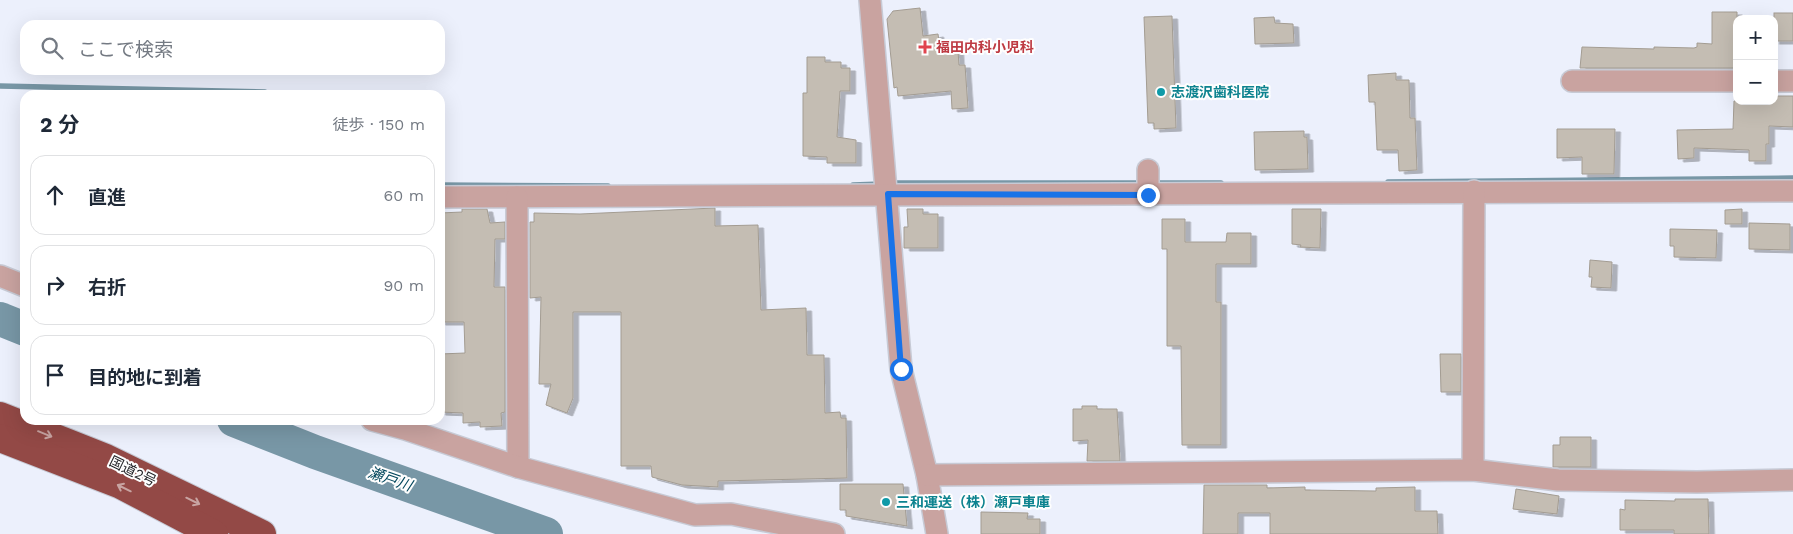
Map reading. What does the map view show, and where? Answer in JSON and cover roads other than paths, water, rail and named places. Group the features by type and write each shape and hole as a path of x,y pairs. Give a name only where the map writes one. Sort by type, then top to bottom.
{"highway":[{"name":"国道2号","path":"0,416 20,424"},
{"name":"国道2号","path":"23,425 106,458 262,534"},
{"name":"国道2号","path":"0,438 121,485 214,534"}],"street":[{"path":"870,0 901,369 927,475 937,534"},
{"path":"1572,81 1733,81"},
{"path":"1778,81 1793,81"},
{"path":"445,197 517,197 887,187 1148,184 1474,191 1793,191"},
{"path":"1473,470 1474,191"},
{"path":"517,197 518,468"},
{"path":"0,276 20,284"},
{"path":"409,425 518,468 695,515 730,514 834,534"},
{"path":"927,475 1473,470 1558,480 1697,482 1793,480"}],"waterway":[{"path":"0,86 177,90"},
{"path":"1388,182 1793,178"},
{"path":"890,183 1143,183"},
{"path":"1153,183 1221,183"},
{"path":"853,185 881,184"},
{"path":"445,185 608,186"},
{"name":"瀬戸川","path":"0,319 20,327"},
{"name":"瀬戸川","path":"247,425 315,452 546,534"}],"place":[{"name":"福田内科小児科","path":"925,47"},
{"name":"志渡沢歯科医院","path":"1161,92"},
{"name":"三和運送（株）瀬戸車庫","path":"886,502"}]}
